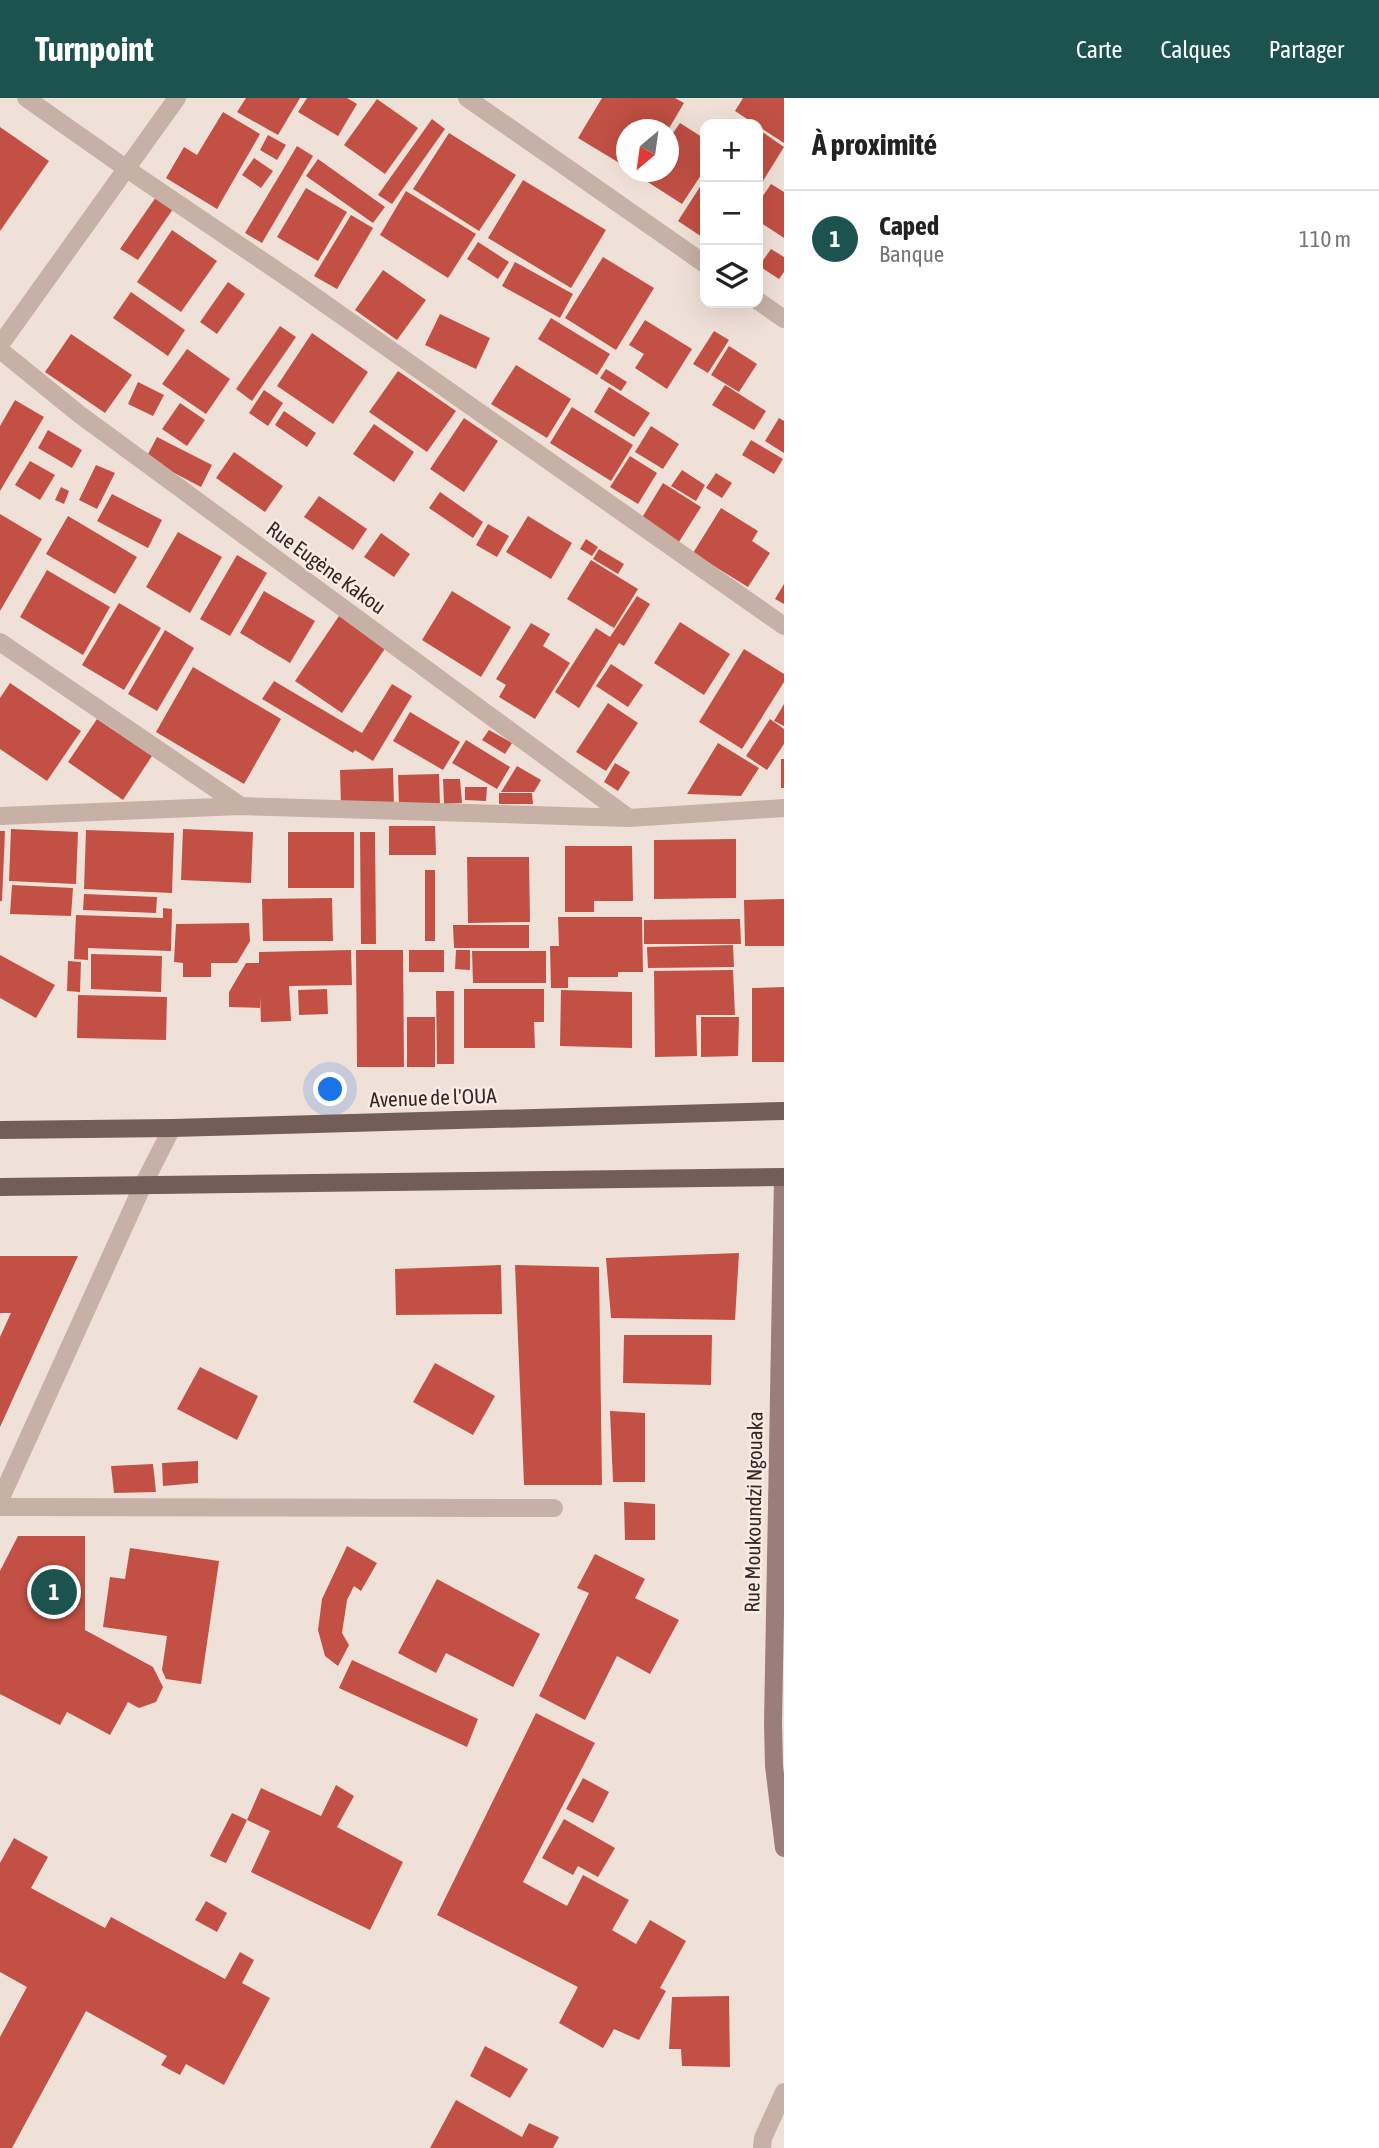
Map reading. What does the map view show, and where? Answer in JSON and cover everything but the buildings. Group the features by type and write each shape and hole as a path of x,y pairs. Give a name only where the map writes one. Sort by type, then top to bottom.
{"main road":[{"name":"Avenue de l'OUA","path":"0,1130 172,1128 784,1111"},
{"path":"0,1187 784,1177"}],"street":[{"path":"26,98 784,626"},
{"path":"0,348 177,98"},
{"path":"467,98 700,261"},
{"path":"763,304 784,319"},
{"name":"Rue Eugène Kakou","path":"0,348 79,414 629,818"},
{"path":"0,642 241,806"},
{"path":"0,816 241,806 629,818 784,807"},
{"path":"0,1500 143,1185 172,1128"},
{"name":"Rue Moukoundzi Ngouaka","path":"784,1177 779,1719 784,1848"},
{"path":"0,1507 554,1508"},
{"path":"762,2148 763,2138 784,2092"}],"place":[{"name":"Caped","path":"54,1592"}]}
